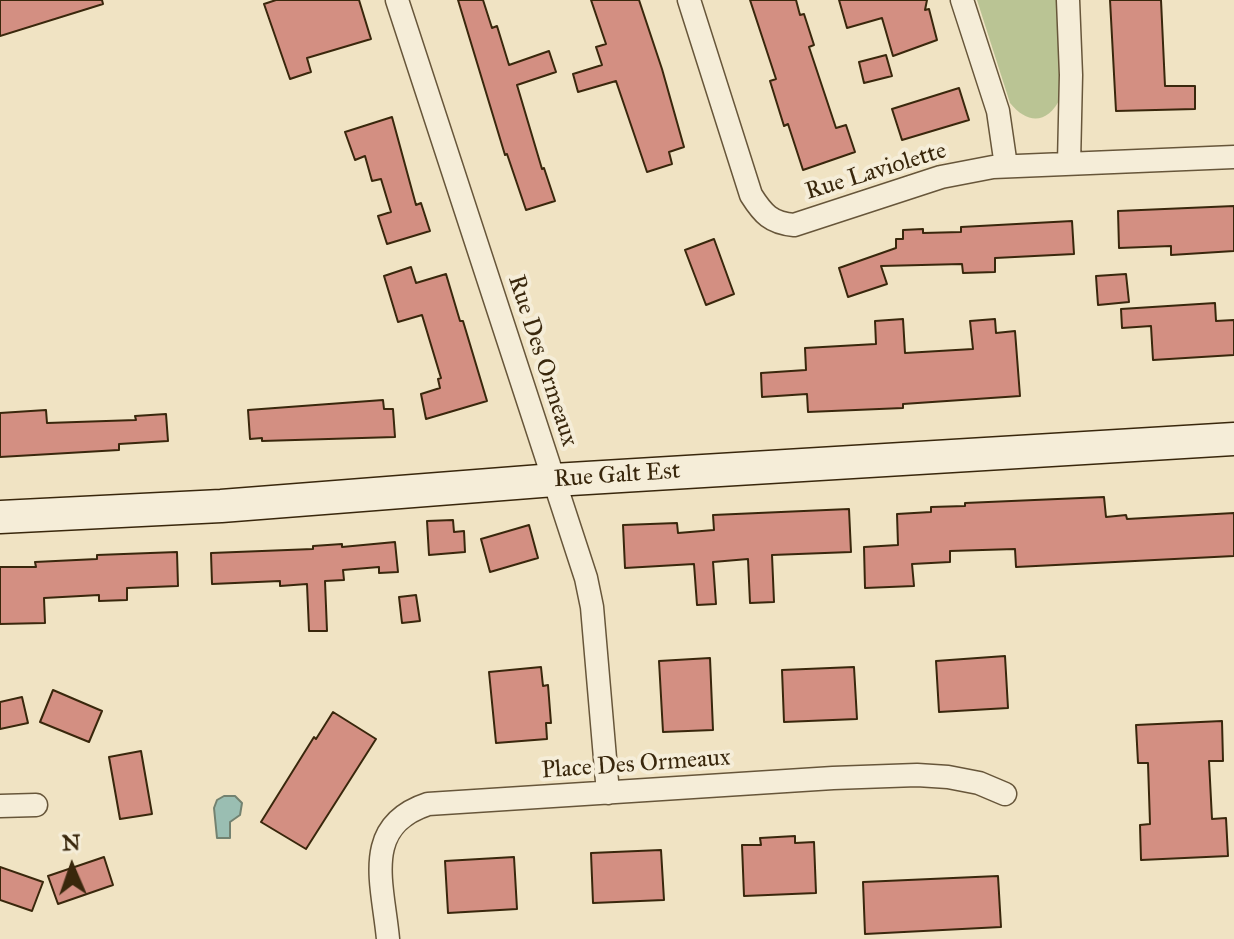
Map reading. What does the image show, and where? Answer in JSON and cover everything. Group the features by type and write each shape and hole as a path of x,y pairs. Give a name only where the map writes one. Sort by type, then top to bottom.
{"main road":[{"name":"Rue Galt Est","path":"0,517 221,506 554,480 1234,439"}],"street":[{"name":"Rue Des Ormeaux","path":"397,0 586,578 592,607 608,793"},
{"name":"Rue Laviolette","path":"689,0 751,195 762,213 777,224 794,225 941,177 1006,166 1234,157"},
{"path":"962,0 998,111 1006,166"},
{"path":"1068,0 1071,75 1069,163"},
{"name":"Place Des Ormeaux","path":"388,939 380,852 385,836 396,819 407,811 428,804 917,775 979,783 1005,794"},
{"path":"0,806 36,805"}],"green space":[{"path":"977,0 1059,0 1061,97 1044,117 1031,118 1010,103"}],"water":[{"path":"235,796 242,803 240,815 230,822 230,838 217,838 214,808 217,800"}],"building":[{"path":"0,0 102,0 103,4 0,36"},
{"path":"276,0 359,0 371,39 307,58 311,72 290,79 264,4"},
{"path":"458,0 483,0 492,28 497,26 509,65 549,51 556,72 517,85 555,201 526,210 505,155"},
{"path":"591,0 639,0 684,147 669,152 672,164 647,172 616,81 578,92 573,74 602,65 596,47 606,44"},
{"path":"750,0 796,0 814,45 809,47 836,128 846,125 855,152 803,170 788,124 784,126 770,81 776,79"},
{"path":"839,0 927,0 925,10 929,9 937,40 893,56 882,18 847,28"},
{"path":"1110,0 1161,0 1165,86 1195,86 1195,109 1116,111"},
{"path":"886,55 892,76 864,83 859,62"},
{"path":"959,88 969,120 902,140 892,109"},
{"path":"392,117 416,205 421,203 430,231 387,244 378,216 391,212 381,179 372,181 365,156 355,160 345,132"},
{"path":"1234,206 1234,251 1171,255 1171,246 1119,248 1118,211"},
{"path":"1072,221 1074,254 995,258 995,272 963,273 962,264 881,266 887,284 848,297 839,268 896,248 896,239 903,239 903,230 961,232 961,227"},
{"path":"714,239 734,294 706,305 685,250"},
{"path":"411,267 416,283 446,274 487,401 426,419 421,394 440,388 438,379 441,378 422,315 398,322 384,276"},
{"path":"1126,274 1129,302 1098,305 1096,276"},
{"path":"1215,303 1216,321 1234,320 1234,355 1153,360 1151,326 1122,328 1121,309"},
{"path":"903,319 905,353 973,349 970,321 995,319 996,333 1015,331 1020,396 903,404 903,408 808,412 807,394 762,397 761,373 806,370 805,348 876,344 875,321"},
{"path":"383,400 384,409 393,409 395,437 250,439 248,410"},
{"path":"46,410 47,423 136,420 135,416 166,414 168,441 119,444 119,450 0,457 0,413"},
{"path":"1104,497 1106,517 1126,515 1127,519 1234,513 1234,556 1016,567 1015,549 950,551 950,562 912,564 914,586 865,588 864,547 898,545 897,514 931,512 931,507 965,506 965,503"},
{"path":"849,509 851,552 772,555 774,602 750,603 748,559 713,562 716,604 697,605 694,564 625,568 623,525 677,523 678,533 714,530 713,515"},
{"path":"453,520 454,532 464,531 465,552 429,555 427,521"},
{"path":"529,525 538,558 490,572 481,539"},
{"path":"395,542 398,572 379,573 379,567 343,570 344,580 325,581 327,631 309,631 307,584 280,586 280,581 212,584 211,553"},
{"path":"177,552 178,586 127,588 127,600 99,601 99,595 44,598 45,623 0,624 0,567 36,567 35,562 97,559 97,555"},
{"path":"416,595 420,621 402,623 399,597"},
{"path":"1005,656 1008,708 939,712 936,661"},
{"path":"710,658 713,730 663,732 659,661"},
{"path":"541,667 543,686 548,685 551,723 546,723 547,739 496,743 489,672"},
{"path":"854,667 857,719 784,722 782,670"},
{"path":"53,690 102,711 89,742 40,722"},
{"path":"22,697 28,723 0,729 0,702"},
{"path":"333,712 376,739 306,849 261,822"},
{"path":"1222,721 1223,761 1209,761 1212,819 1226,818 1228,856 1141,860 1140,825 1150,824 1148,763 1138,763 1136,725"},
{"path":"141,751 152,814 120,819 109,757"},
{"path":"795,836 795,843 814,842 816,893 744,896 742,845 761,845 760,838"},
{"path":"661,850 664,900 593,903 591,853"},
{"path":"104,857 113,885 58,904 48,876"},
{"path":"514,857 517,909 448,913 445,861"},
{"path":"0,867 43,882 32,911 0,900"},
{"path":"998,876 1001,927 865,934 863,882"}]}
